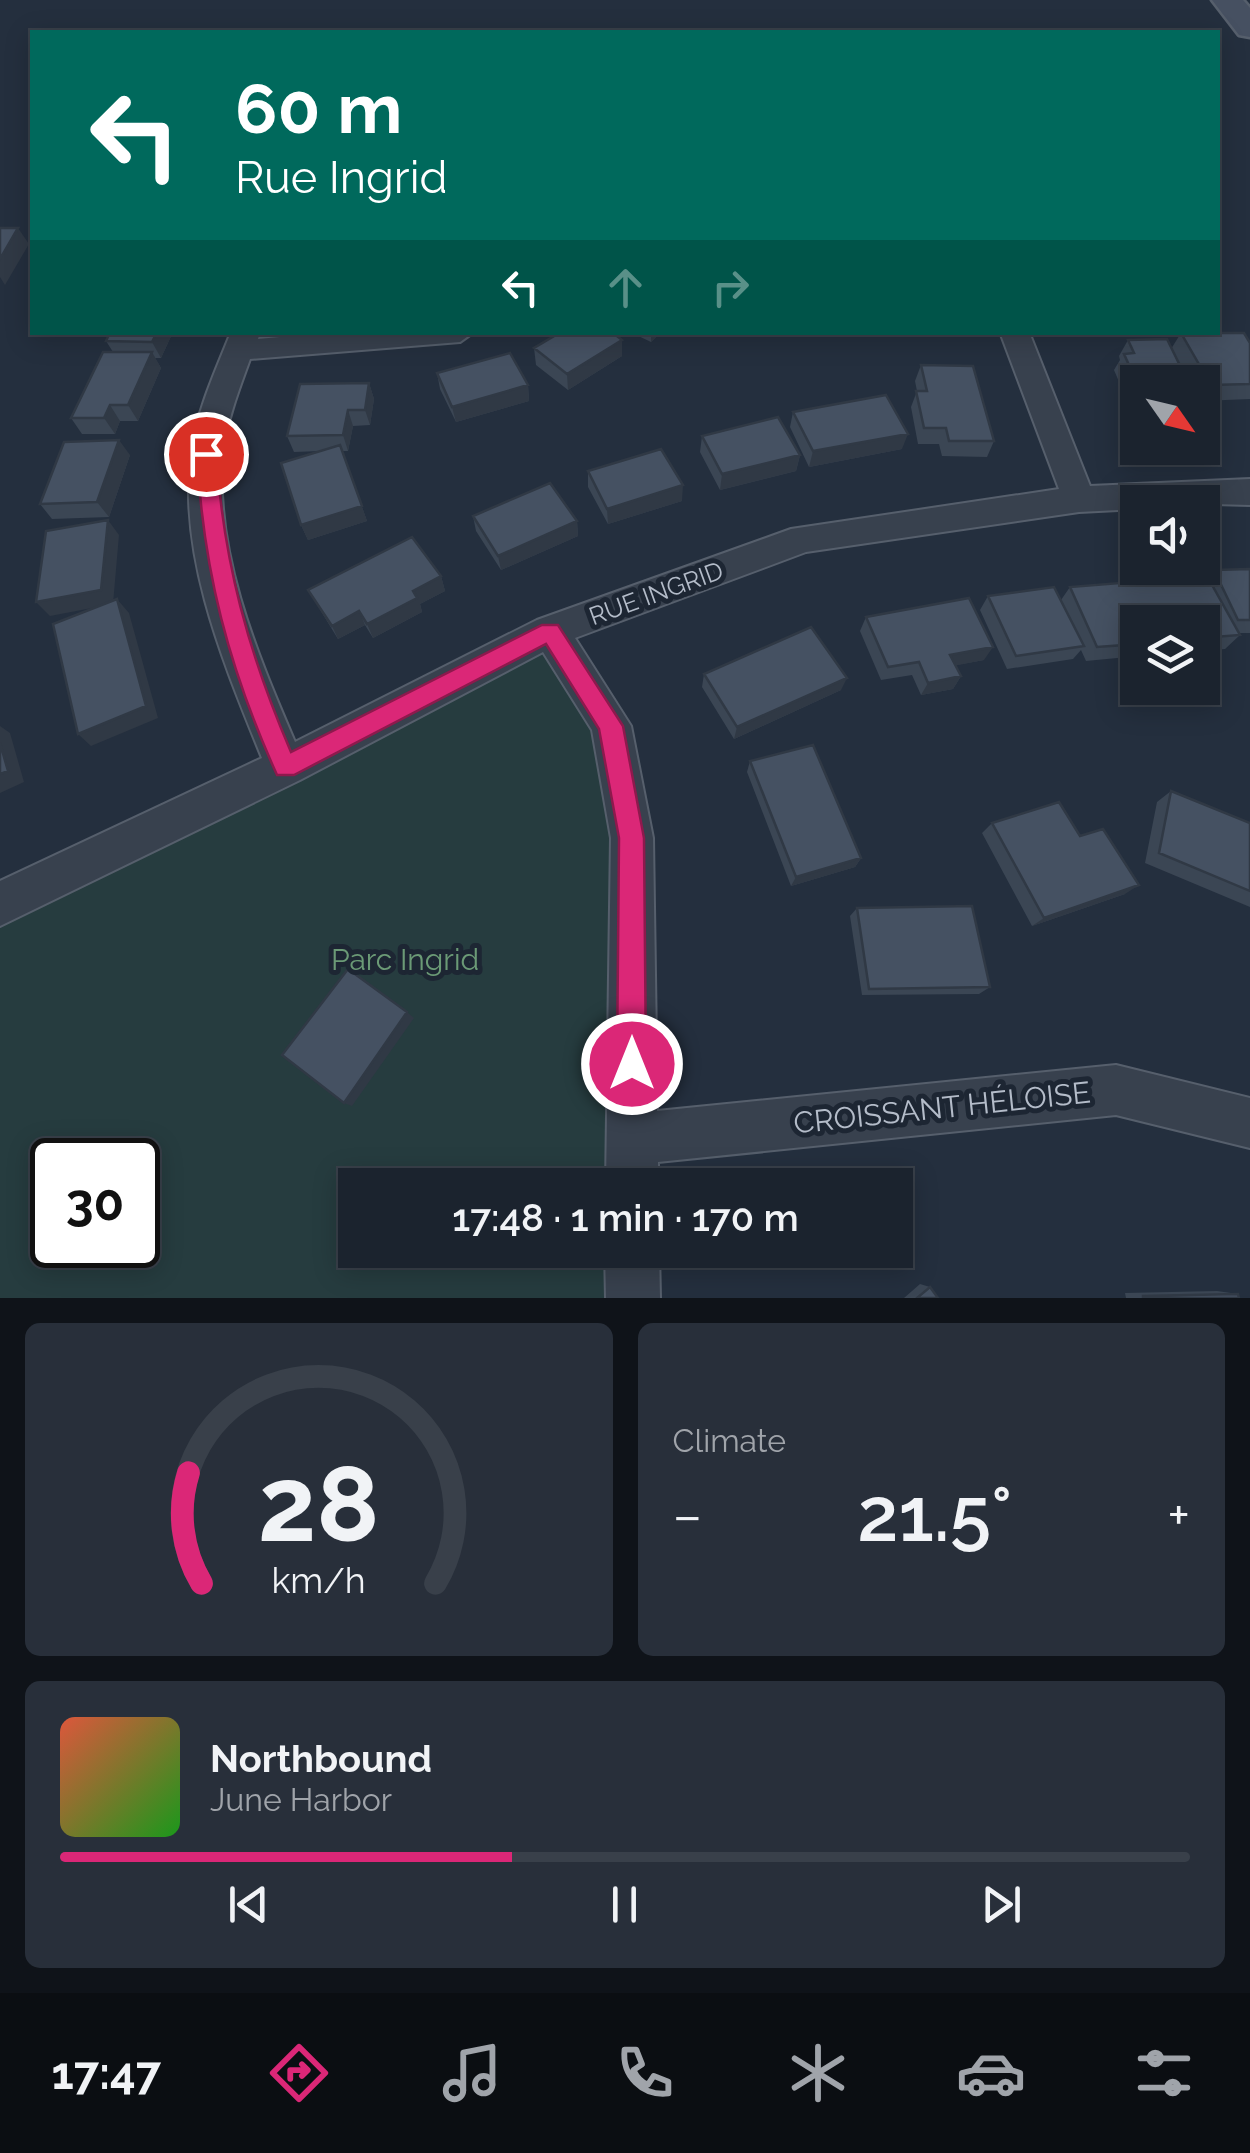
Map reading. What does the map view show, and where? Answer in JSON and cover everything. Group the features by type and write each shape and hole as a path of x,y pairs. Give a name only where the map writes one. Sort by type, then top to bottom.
{"main road":[{"path":"1227,0 1250,28"}],"street":[{"path":"286,767 247,676 212,536 206,454 242,342 395,335"},
{"path":"1015,335 1079,499"},
{"name":"RUE INGRID","path":"0,904 286,767 550,632 803,539 1079,499 1250,492"},
{"path":"550,632 611,726 632,838 632,1162"},
{"name":"CROISSANT HÉLOISE","path":"632,1162 1116,1090 1250,1123"},
{"path":"632,1268 633,1298"}],"green space":[{"name":"Parc Ingrid","path":"550,631 611,726 631,1168 338,1168 338,1268 633,1268 633,1298 0,1298 0,904"}],"building":[{"path":"0,228 18,228 0,259"},
{"path":"1244,333 1250,343 1250,384 1220,385 1220,365 1199,365 1182,335"},
{"path":"109,335 156,335 152,342 106,341"},
{"path":"556,335 616,335 622,340 567,374 534,348"},
{"path":"1167,339 1180,365 1129,365 1124,354 1134,353 1128,340"},
{"path":"103,352 152,352 128,405 110,405 104,418 71,418"},
{"path":"510,353 528,385 452,407 437,373"},
{"path":"921,365 973,366 994,441 949,441 946,428 924,428 916,391 927,391"},
{"path":"369,383 365,410 348,410 343,435 287,436 300,384"},
{"path":"886,395 908,434 813,451 793,412"},
{"path":"778,417 800,455 722,474 702,436"},
{"path":"119,440 97,502 40,504 64,442"},
{"path":"340,445 362,506 301,525 281,463"},
{"path":"661,449 683,485 607,509 588,471"},
{"path":"550,483 577,521 498,556 473,516"},
{"path":"108,520 101,590 36,602 46,531"},
{"path":"412,537 441,576 413,591 417,598 367,624 359,611 332,626 308,590"},
{"path":"1250,569 1250,620 1238,620 1220,582 1220,570"},
{"path":"1120,583 1212,585 1240,635 1220,637 1220,605 1120,605 1120,645 1097,647 1070,587"},
{"path":"1054,587 1084,646 1016,656 988,596"},
{"path":"969,598 993,647 950,655 961,676 928,683 919,662 888,667 866,617"},
{"path":"117,599 146,706 78,734 53,624"},
{"path":"811,627 847,678 737,727 704,674"},
{"path":"0,743 8,771 0,774"},
{"path":"813,745 861,858 796,877 750,761"},
{"path":"1171,791 1250,823 1250,891 1159,853"},
{"path":"1059,802 1080,836 1103,829 1139,885 1044,918 992,823"},
{"path":"972,906 990,987 869,989 857,908"},
{"path":"348,969 407,1012 344,1103 282,1055"},
{"path":"930,1287 938,1298 917,1298"},
{"path":"1238,1294 1239,1298 1143,1298 1143,1296"}],"route":[{"path":"206,454 212,536 220,572 247,676 286,767 550,632 611,726 632,838 632,1064"}]}
